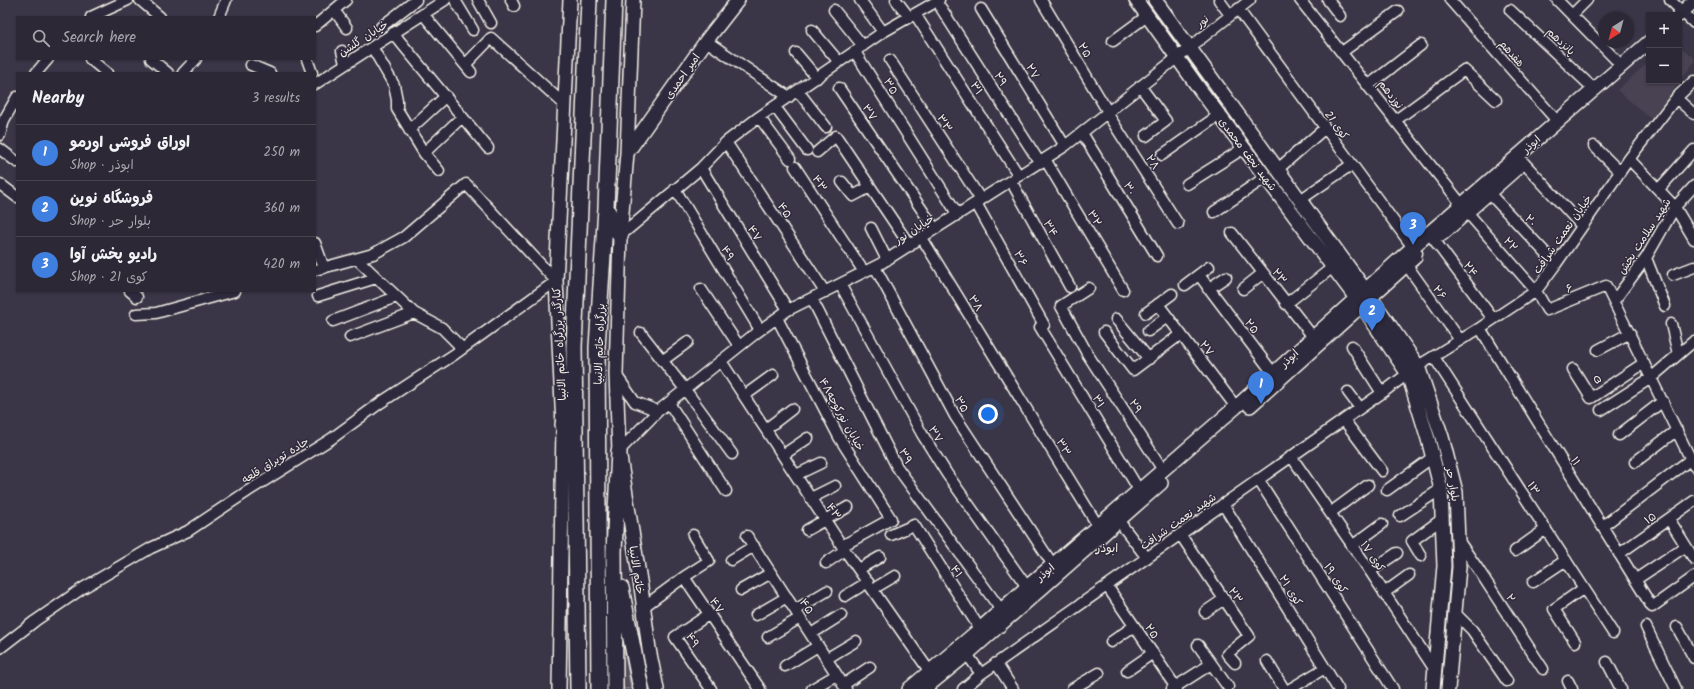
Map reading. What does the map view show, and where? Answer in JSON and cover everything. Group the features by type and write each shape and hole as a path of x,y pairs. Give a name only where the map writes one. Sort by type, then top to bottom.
{"highway":[{"path":"578,689 574,347 589,0"},
{"name":"بزرگراه خاتم الانبیا","path":"599,689 597,348 606,208 614,0"},
{"path":"606,208 620,236"},
{"path":"563,425 574,347"},
{"path":"615,689 614,550 619,451"},
{"path":"614,550 641,689"}],"main road":[{"name":"کنارگذر بزرگراه خاتم الانبیا","path":"559,689 563,425 556,281 570,0"},
{"path":"619,451 617,376 620,236 627,153 633,0"},
{"name":"امیر احمدی","path":"627,153 706,41 738,0"},
{"name":"شهید نجف محمدی","path":"1136,0 1176,57 1332,267 1364,298"},
{"name":"شهید نجف محمدی","path":"1155,0 1278,168 1364,298"},
{"path":"1686,17 1694,1"},
{"name":"ابوذر","path":"924,689 967,654 1118,520 1244,404 1465,208 1557,121 1595,90 1646,45"},
{"name":"ابوذر","path":"1465,208 1489,193 1646,55"},
{"path":"1266,177 1278,168"},
{"name":"بلوار حر","path":"1364,298 1412,370 1442,437 1456,492 1459,567 1448,689"},
{"name":"ابوذر","path":"909,689 1139,490 1244,404 1273,373 1316,340"},
{"name":"بلوار حر","path":"1412,370 1441,489 1444,566 1433,689"},
{"name":"خاتم الانبیا","path":"619,451 641,587 642,608 654,681 657,689"},
{"path":"1444,566 1459,567"}],"street":[{"path":"93,16 113,3 128,0"},
{"path":"140,0 159,16"},
{"path":"220,16 226,0"},
{"path":"316,25 346,0"},
{"path":"381,27 416,0"},
{"path":"454,0 473,30"},
{"path":"478,0 491,23"},
{"path":"860,0 883,32"},
{"name":"۳۱","path":"896,0 912,15 1015,178"},
{"name":"۲۵","path":"1041,0 1108,112"},
{"path":"1220,0 1234,12"},
{"name":"نور","path":"1176,57 1250,0"},
{"name":"نوزدهم","path":"1300,0 1465,208"},
{"path":"1328,0 1340,16"},
{"name":"هفدهم","path":"1450,0 1557,121"},
{"path":"1556,0 1622,66"},
{"path":"1572,15 1587,0"},
{"path":"1670,0 1686,17"},
{"name":"خیابان گلشن","path":"316,82 374,43 393,33 441,1"},
{"path":"620,236 701,168 726,142 759,117 883,32 936,3"},
{"name":"۲۹","path":"936,3 1043,161"},
{"name":"۲۷","path":"981,9 1065,146"},
{"path":"334,10 347,28"},
{"name":"۳۵","path":"834,10 859,49 958,215"},
{"name":"پانزدهم","path":"1510,10 1595,90"},
{"path":"1342,52 1398,11"},
{"name":"کوی 21","path":"1234,12 1325,128 1415,251"},
{"path":"423,14 468,68 491,38 565,105"},
{"path":"1113,41 1147,16"},
{"path":"812,30 839,62"},
{"path":"393,33 488,148"},
{"path":"706,41 789,97"},
{"path":"374,43 394,85 397,109 424,153 439,171"},
{"path":"1369,86 1421,45"},
{"path":"342,51 345,64"},
{"path":"796,53 817,78"},
{"name":"خیابان نور","path":"619,451 658,410 669,403 684,388 788,310 887,260 1043,161 1082,133 1176,57"},
{"path":"37,72 47,60"},
{"path":"91,60 106,72"},
{"path":"152,60 167,72"},
{"path":"184,72 195,60"},
{"path":"307,60 312,72"},
{"name":"۳۳","path":"890,60 979,201"},
{"path":"250,66 267,72"},
{"path":"1396,120 1464,70 1496,100"},
{"name":"خیابان نعمت شرافت","path":"1412,370 1536,291 1629,159 1676,98 1694,81"},
{"path":"1140,86 1166,121 1146,136"},
{"name":"۳۷","path":"838,88 935,229"},
{"path":"798,91 826,127"},
{"path":"409,130 446,96"},
{"path":"1676,98 1694,114"},
{"path":"0,135 4,120 16,99"},
{"path":"775,107 812,152 836,136 910,246"},
{"path":"8,112 16,117"},
{"name":"۲۸","path":"1108,112 1178,224"},
{"path":"1162,155 1219,115"},
{"path":"424,153 462,116"},
{"name":"۴۳","path":"759,117 792,163 864,272"},
{"path":"1278,168 1325,128"},
{"name":"۳۰","path":"1082,133 1157,256"},
{"name":"۴۵","path":"726,142 824,292"},
{"path":"1594,146 1620,172"},
{"path":"1187,184 1244,148"},
{"path":"0,149 16,161"},
{"path":"1659,189 1694,150"},
{"path":"1629,159 1659,189 1675,208 1694,239"},
{"name":"۳۲","path":"1043,161 1123,290"},
{"path":"1523,162 1582,226"},
{"path":"1300,200 1351,165"},
{"name":"۴۷","path":"701,168 788,310"},
{"path":"1214,212 1266,177"},
{"name":"۳۴","path":"1015,178 1070,287"},
{"path":"842,182 853,196 870,187"},
{"path":"0,184 16,197"},
{"path":"316,250 319,269 373,254 404,237 466,184 556,281"},
{"name":"شهید سلامت بخش","path":"1614,301 1646,258 1675,208 1694,186"},
{"name":"۴۹","path":"675,189 760,330"},
{"name":"۲۰","path":"1489,193 1556,264"},
{"name":"۳۶","path":"979,201 1044,325"},
{"name":"۲۲","path":"1465,208 1536,291"},
{"path":"871,228 887,260"},
{"name":"۲۳","path":"1232,233 1286,304 1316,340"},
{"name":"۲۴","path":"1432,237 1493,319"},
{"name":"۳۸","path":"922,238 1010,381"},
{"path":"1646,258 1665,306"},
{"path":"357,259 414,313 442,328 462,348"},
{"name":"۲۶","path":"1404,261 1460,340"},
{"name":"۳۵","path":"875,267 954,416 1053,565"},
{"path":"1185,285 1209,267"},
{"path":"1286,304 1332,267"},
{"path":"1673,275 1694,267"},
{"path":"1243,289 1262,273"},
{"name":"۲۵","path":"1199,275 1208,289 1273,373"},
{"path":"1208,289 1226,277"},
{"path":"318,296 376,278"},
{"name":"جاده توپراق قلعه","path":"0,648 83,588 151,548 188,530 330,439 556,281"},
{"name":"۳۷","path":"840,284 922,434 947,474 1027,586"},
{"name":"۶","path":"1536,291 1547,310 1606,286 1614,301"},
{"name":"۲۹","path":"1089,288 1061,306 1088,355 1163,470"},
{"path":"701,289 739,346"},
{"path":"136,314 156,313 231,292"},
{"path":"1146,312 1172,294"},
{"path":"333,321 396,297"},
{"name":"۳۹","path":"812,299 897,467 1001,610"},
{"path":"1603,526 1692,463 1690,447 1677,430 1614,301"},
{"name":"۲۷","path":"1158,304 1167,318 1244,404"},
{"path":"350,337 414,313"},
{"name":"خیابان نورکوچه۴۸","path":"777,318 839,437 891,519 844,548"},
{"path":"1148,331 1167,318"},
{"path":"1116,319 1149,359"},
{"path":"1671,324 1678,354"},
{"name":"۳۱","path":"1044,325 1040,327 1139,490"},
{"name":"۱۱","path":"1480,328 1652,607 1694,577"},
{"path":"1104,332 1133,370 1181,334"},
{"path":"641,333 684,388 732,454"},
{"path":"1598,350 1630,333"},
{"path":"1601,410 1652,378 1694,341"},
{"path":"662,361 688,342"},
{"path":"1352,346 1382,393"},
{"name":"۱۳","path":"1434,357 1613,633"},
{"name":"۴۳","path":"721,361 844,548 930,672"},
{"name":"۵","path":"1574,369 1591,398 1644,363"},
{"name":"شهید نعمت شرافت","path":"963,689 996,663 1344,420 1412,370"},
{"path":"744,396 773,375"},
{"path":"617,376 635,402 658,410"},
{"name":"۳۳","path":"1010,381 1098,526"},
{"path":"1348,392 1360,408"},
{"path":"1619,434 1663,401"},
{"path":"669,403 726,491"},
{"path":"766,429 792,409"},
{"path":"1344,420 1382,471"},
{"path":"1635,462 1677,430"},
{"path":"783,455 808,438"},
{"name":"کوی ۱۷","path":"1291,456 1370,571 1435,670"},
{"path":"1387,490 1433,458"},
{"path":"796,475 821,463"},
{"name":"کوی ۱۹","path":"1258,479 1393,689"},
{"path":"1330,513 1368,485"},
{"path":"811,498 835,486"},
{"path":"1400,516 1441,489"},
{"name":"۱۵","path":"1619,554 1694,501"},
{"name":"کوی ۲۱","path":"1223,504 1338,689"},
{"path":"806,530 848,507"},
{"path":"1421,556 1412,541 1442,519"},
{"path":"1669,519 1694,559"},
{"path":"1118,520 1147,558"},
{"path":"1352,546 1382,524"},
{"name":"۴۱","path":"891,536 914,525 980,629"},
{"path":"1515,551 1546,529"},
{"name":"۲۳","path":"1180,534 1249,636 1227,654 1235,663"},
{"path":"642,608 684,577 709,561 693,535"},
{"name":"۴۵","path":"747,536 844,687"},
{"name":"۲","path":"1458,540 1542,669"},
{"path":"731,560 754,546"},
{"path":"1635,580 1686,546"},
{"path":"826,563 844,548"},
{"path":"1370,571 1396,553"},
{"path":"859,569 880,557"},
{"path":"1534,582 1566,560"},
{"path":"741,590 771,573"},
{"path":"1384,593 1409,575"},
{"path":"845,596 895,576"},
{"name":"۴۷","path":"684,577 708,615 760,689"},
{"name":"۲۵","path":"1107,586 1175,688"},
{"path":"1575,642 1554,609 1584,588"},
{"path":"768,637 827,591"},
{"path":"756,615 787,598"},
{"path":"1205,612 1224,599"},
{"path":"1454,612 1472,630 1507,681"},
{"name":"۴۹","path":"708,615 675,637 711,689"},
{"path":"810,634 841,615"},
{"path":"1111,642 1134,626"},
{"path":"1646,627 1676,689"},
{"path":"1677,627 1694,658"},
{"path":"826,659 856,641"},
{"path":"1198,645 1228,687"},
{"path":"785,666 818,646"},
{"path":"967,654 981,674"},
{"path":"1127,671 1153,654"},
{"path":"1266,661 1284,689"},
{"path":"1607,662 1621,689"},
{"path":"996,663 1013,689"},
{"path":"1175,688 1211,664"},
{"path":"844,687 870,667"},
{"path":"1290,689 1325,668"},
{"path":"1072,689 1099,672"},
{"path":"812,689 836,675"}],"shaded area":[{"path":"1682,48 1694,58 1694,62 1682,78"},
{"path":"1646,65 1646,84 1677,84 1651,119 1617,90"},
{"path":"620,646 625,654 631,689 621,689"}],"place":[{"name":"رادیو پخش آوا","path":"1413,245"},
{"name":"فروشگاه نوین","path":"1372,331"},
{"name":"اوراق فروشی اورمو","path":"1261,404"}],"district":[{"name":"ابوذر","path":"1107,548"}]}
